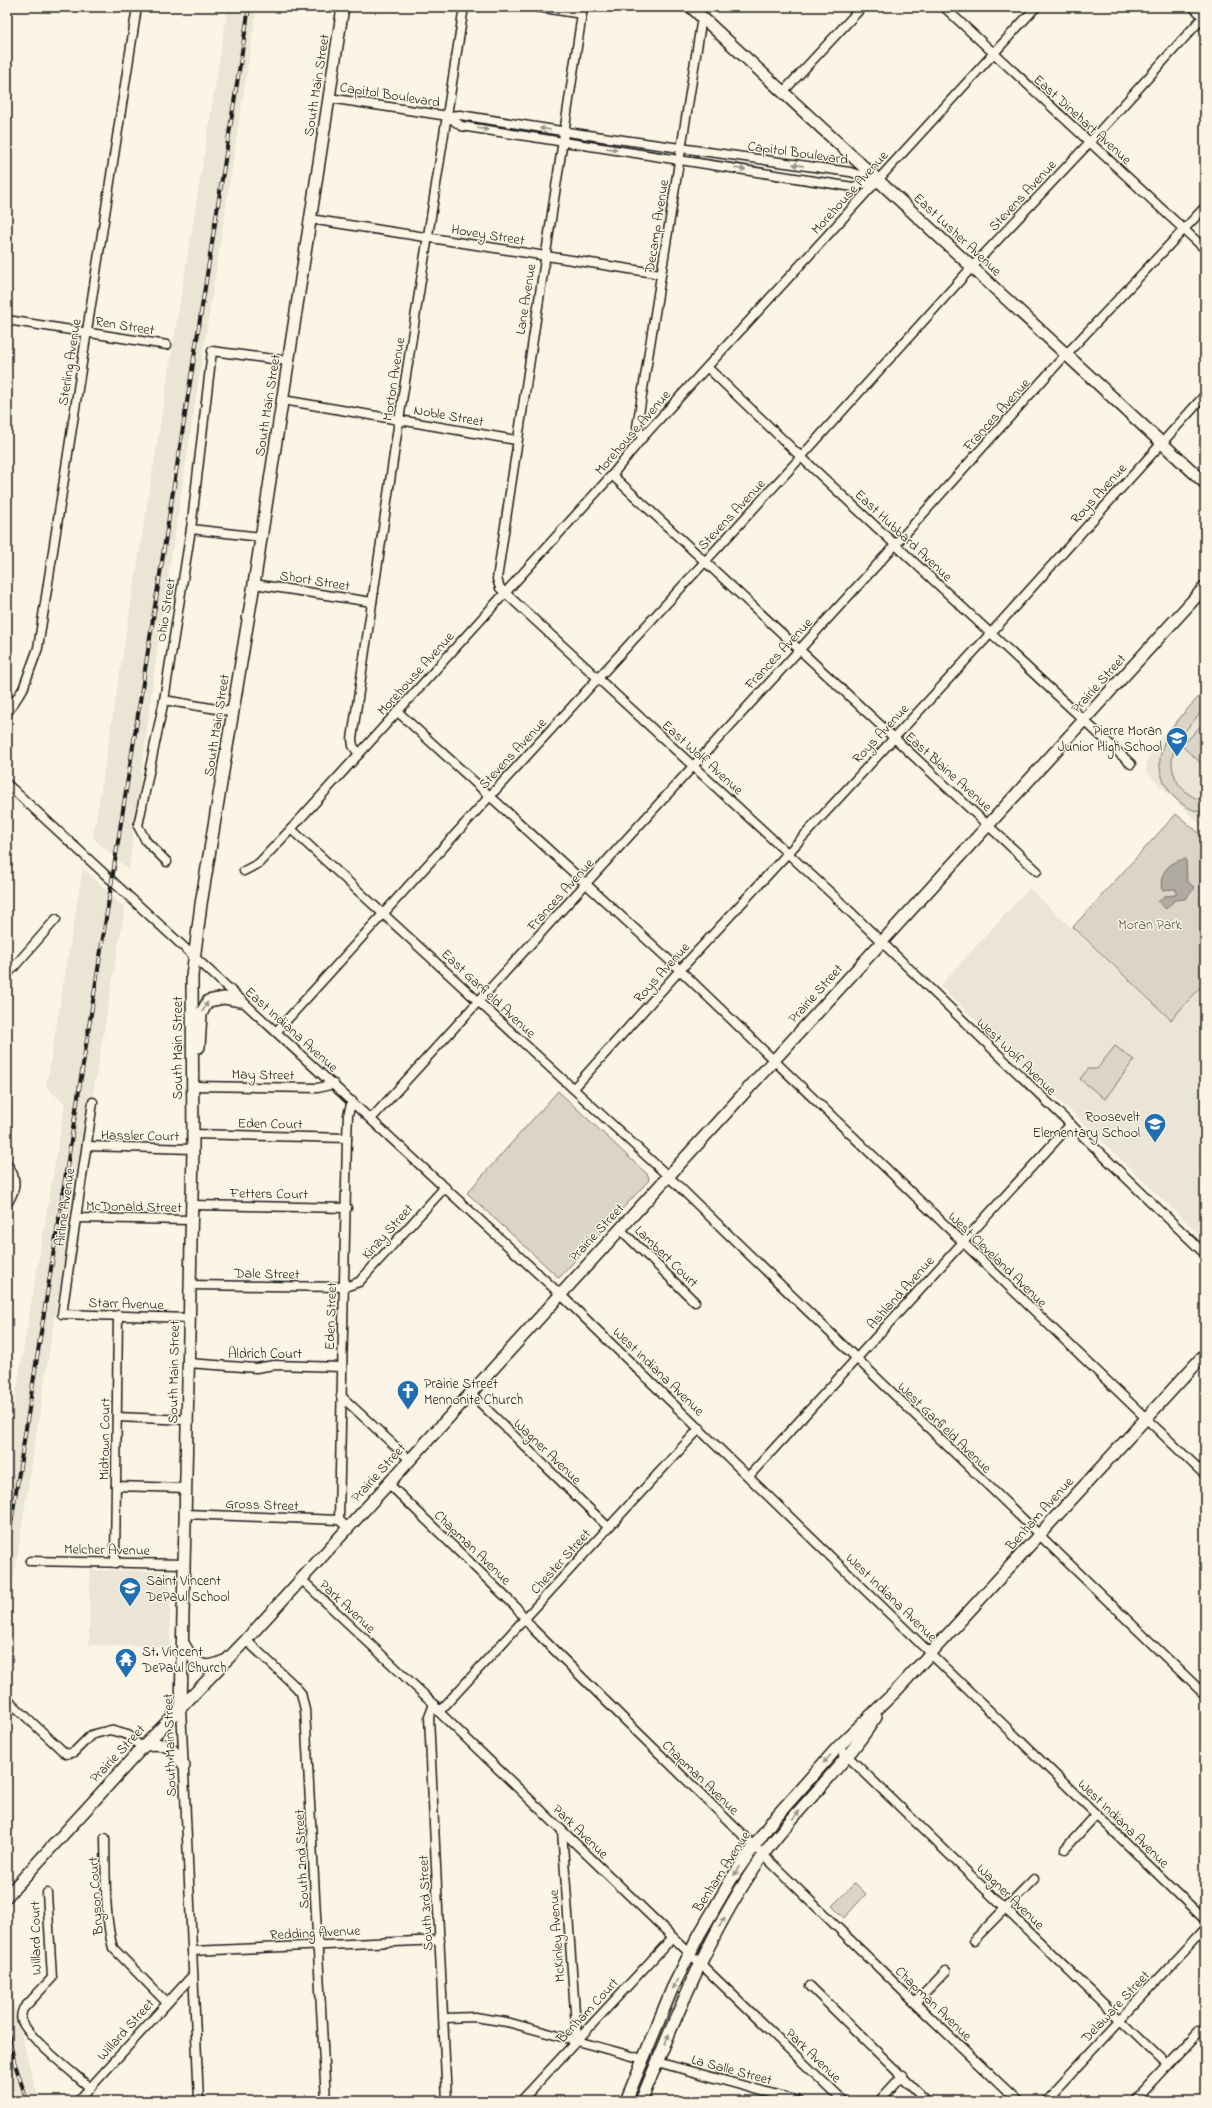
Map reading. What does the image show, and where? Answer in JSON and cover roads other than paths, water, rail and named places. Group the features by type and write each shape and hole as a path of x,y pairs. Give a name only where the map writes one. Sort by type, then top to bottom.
{"main road":[{"name":"South Main Street","path":"181,1707 193,1149 193,1058 191,1013 194,957 201,904 234,712 283,400 343,7"},
{"name":"East Lusher Avenue","path":"691,7 1205,483"},
{"name":"Prairie Street","path":"7,1896 144,1746 246,1640 301,1580 1205,587"},
{"path":"193,1058 199,1049 201,1014 205,1004 214,999 224,998 241,1001"},
{"name":"Benham Avenue","path":"626,2101 689,1954 720,1898 754,1846 793,1796 838,1747 895,1692 1205,1354"},
{"path":"182,1642 190,1657 198,1664 213,1666 226,1660"},
{"name":"Benham Avenue","path":"641,2101 688,1990 711,1942 763,1855 847,1756 895,1692"},
{"path":"144,1746 157,1744 172,1749 184,1766"}],"street":[{"name":"Sterling Avenue","path":"7,714 23,689 38,648 137,7"},
{"name":"Morton Avenue","path":"359,754 353,746 352,739 399,420 464,7"},
{"path":"537,7 582,10"},
{"path":"783,92 862,7"},
{"name":"East Dinehart Avenue","path":"944,7 1205,249"},
{"name":"Morehouse Avenue","path":"244,871 259,863 291,829 612,475 643,437 1036,7"},
{"path":"1193,7 1205,17"},
{"name":"Lane Avenue","path":"505,593 500,588 497,579 516,440 582,10"},
{"name":"Decamp Avenue","path":"643,437 637,427 702,17"},
{"name":"Stevens Avenue","path":"276,1032 801,457 972,267 1205,17"},
{"name":"Capitol Boulevard","path":"329,98 448,116 460,115 564,132 850,172 877,180"},
{"name":"Capitol Boulevard","path":"448,116 461,126 853,187 877,180"},
{"name":"Frances Avenue","path":"372,1119 1067,355 1205,207"},
{"name":"Hovey Street","path":"310,219 661,274"},
{"name":"Ren Street","path":"7,320 168,345"},
{"name":"Ohio Street","path":"167,862 146,841 138,826 164,700 191,529 212,351 288,361"},
{"name":"East Hubbard Avenue","path":"707,367 801,457 1131,764"},
{"name":"Roys Avenue","path":"574,1088 680,970 991,633 1161,442 1205,395"},
{"name":"Noble Street","path":"283,400 516,440"},
{"name":"East Blaine Avenue","path":"612,475 1037,871"},
{"path":"191,529 261,537"},
{"name":"Short Street","path":"254,584 372,602"},
{"name":"East Wolf Avenue","path":"505,593 788,853 881,942"},
{"path":"164,700 234,712"},
{"name":"West Cleveland Avenue","path":"398,712 680,970 1205,1476"},
{"name":"East Indiana Avenue","path":"7,784 560,1294"},
{"name":"East Garfield Avenue","path":"291,829 480,1001 668,1176"},
{"path":"9,970 56,919"},
{"name":"West Wolf Avenue","path":"881,942 1205,1254"},
{"name":"May Street","path":"192,1086 318,1088 334,1084"},
{"name":"Eden Street","path":"339,1520 341,1367 347,1208 347,1138 348,1115 352,1101"},
{"name":"Airline Avenue","path":"62,1314 93,1102"},
{"name":"Ashland Avenue","path":"749,1476 1071,1124"},
{"name":"Eden Court","path":"193,1134 347,1138"},
{"name":"Hassler Court","path":"87,1146 193,1149"},
{"path":"7,1164 11,1170 15,1185 12,1196 7,1204"},
{"name":"West Garfield Avenue","path":"668,1176 1038,1536 1205,1695"},
{"name":"Kinzy Street","path":"345,1288 359,1282 445,1187"},
{"name":"Fetters Court","path":"192,1205 347,1208"},
{"name":"McDonald Street","path":"76,1218 191,1220"},
{"name":"Lambert Court","path":"620,1229 695,1302"},
{"name":"Dale Street","path":"190,1285 345,1288"},
{"name":"West Indiana Avenue","path":"560,1294 700,1428 1205,1920"},
{"name":"Starr Avenue","path":"62,1314 189,1318"},
{"name":"Midtown Court","path":"115,1562 118,1315"},
{"name":"Aldrich Court","path":"188,1363 256,1368 274,1365 341,1367"},
{"name":"Wagner Avenue","path":"470,1393 608,1527"},
{"path":"341,1396 410,1460"},
{"path":"117,1417 187,1420"},
{"name":"Chester Street","path":"439,1712 700,1428"},
{"name":"Chapman Avenue","path":"388,1484 516,1607 539,1635 763,1855 1018,2101"},
{"path":"116,1486 186,1488"},
{"name":"Gross Street","path":"185,1514 339,1520"},
{"path":"339,1520 348,1528"},
{"name":"Melcher Avenue","path":"30,1561 184,1564"},
{"name":"Park Avenue","path":"301,1580 434,1704 439,1712 496,1765 689,1954 844,2101"},
{"name":"South 2nd Street","path":"246,1640 296,1686 301,1693 305,1710 326,2101"},
{"path":"7,1699 66,1754 74,1752 91,1735 110,1730 128,1734 144,1746"},
{"name":"South 3rd Street","path":"434,1704 429,1717 447,2101"},
{"name":"South Main Street","path":"181,1707 199,2101"},
{"name":"Wagner Avenue","path":"838,1747 1167,2065"},
{"path":"1065,1849 1096,1815"},
{"name":"McKinley Avenue","path":"562,1831 576,2040"},
{"name":"Bryson Court","path":"105,1838 107,1895 113,1948 167,2003"},
{"path":"974,1940 1034,1879"},
{"name":"Willard Court","path":"47,1893 52,1978 23,2009 21,2015 22,2022 38,2041 90,2088"},
{"name":"Delaware Street","path":"1045,2101 1205,1928"},
{"name":"Benham Court","path":"521,2101 672,1937"},
{"name":"Redding Avenue","path":"192,1951 440,1940"},
{"path":"915,2003 946,1971"},
{"name":"Willard Street","path":"78,2101 193,1975"},
{"path":"810,1986 903,2076 926,2101"},
{"path":"444,2018 475,2017 508,2022 643,2059"},
{"path":"1134,2101 1198,2032"},
{"name":"La Salle Street","path":"657,2062 799,2101"},
{"path":"879,2101 903,2076"}],"railway":[{"path":"7,1549 249,7"},
{"path":"7,2027 14,2061 27,2101"}],"place":[{"name":"Pierre Moran Junior High School","path":"1177,758"},
{"name":"Roosevelt Elementary School","path":"1155,1144"},
{"name":"Prairie Street Mennonite Church","path":"408,1410"},
{"name":"Saint Vincent DePaul School","path":"130,1608"},
{"name":"St. Vincent DePaul Church","path":"126,1678"}],"park label":[{"name":"Moran Park","path":"1150,924"}]}
